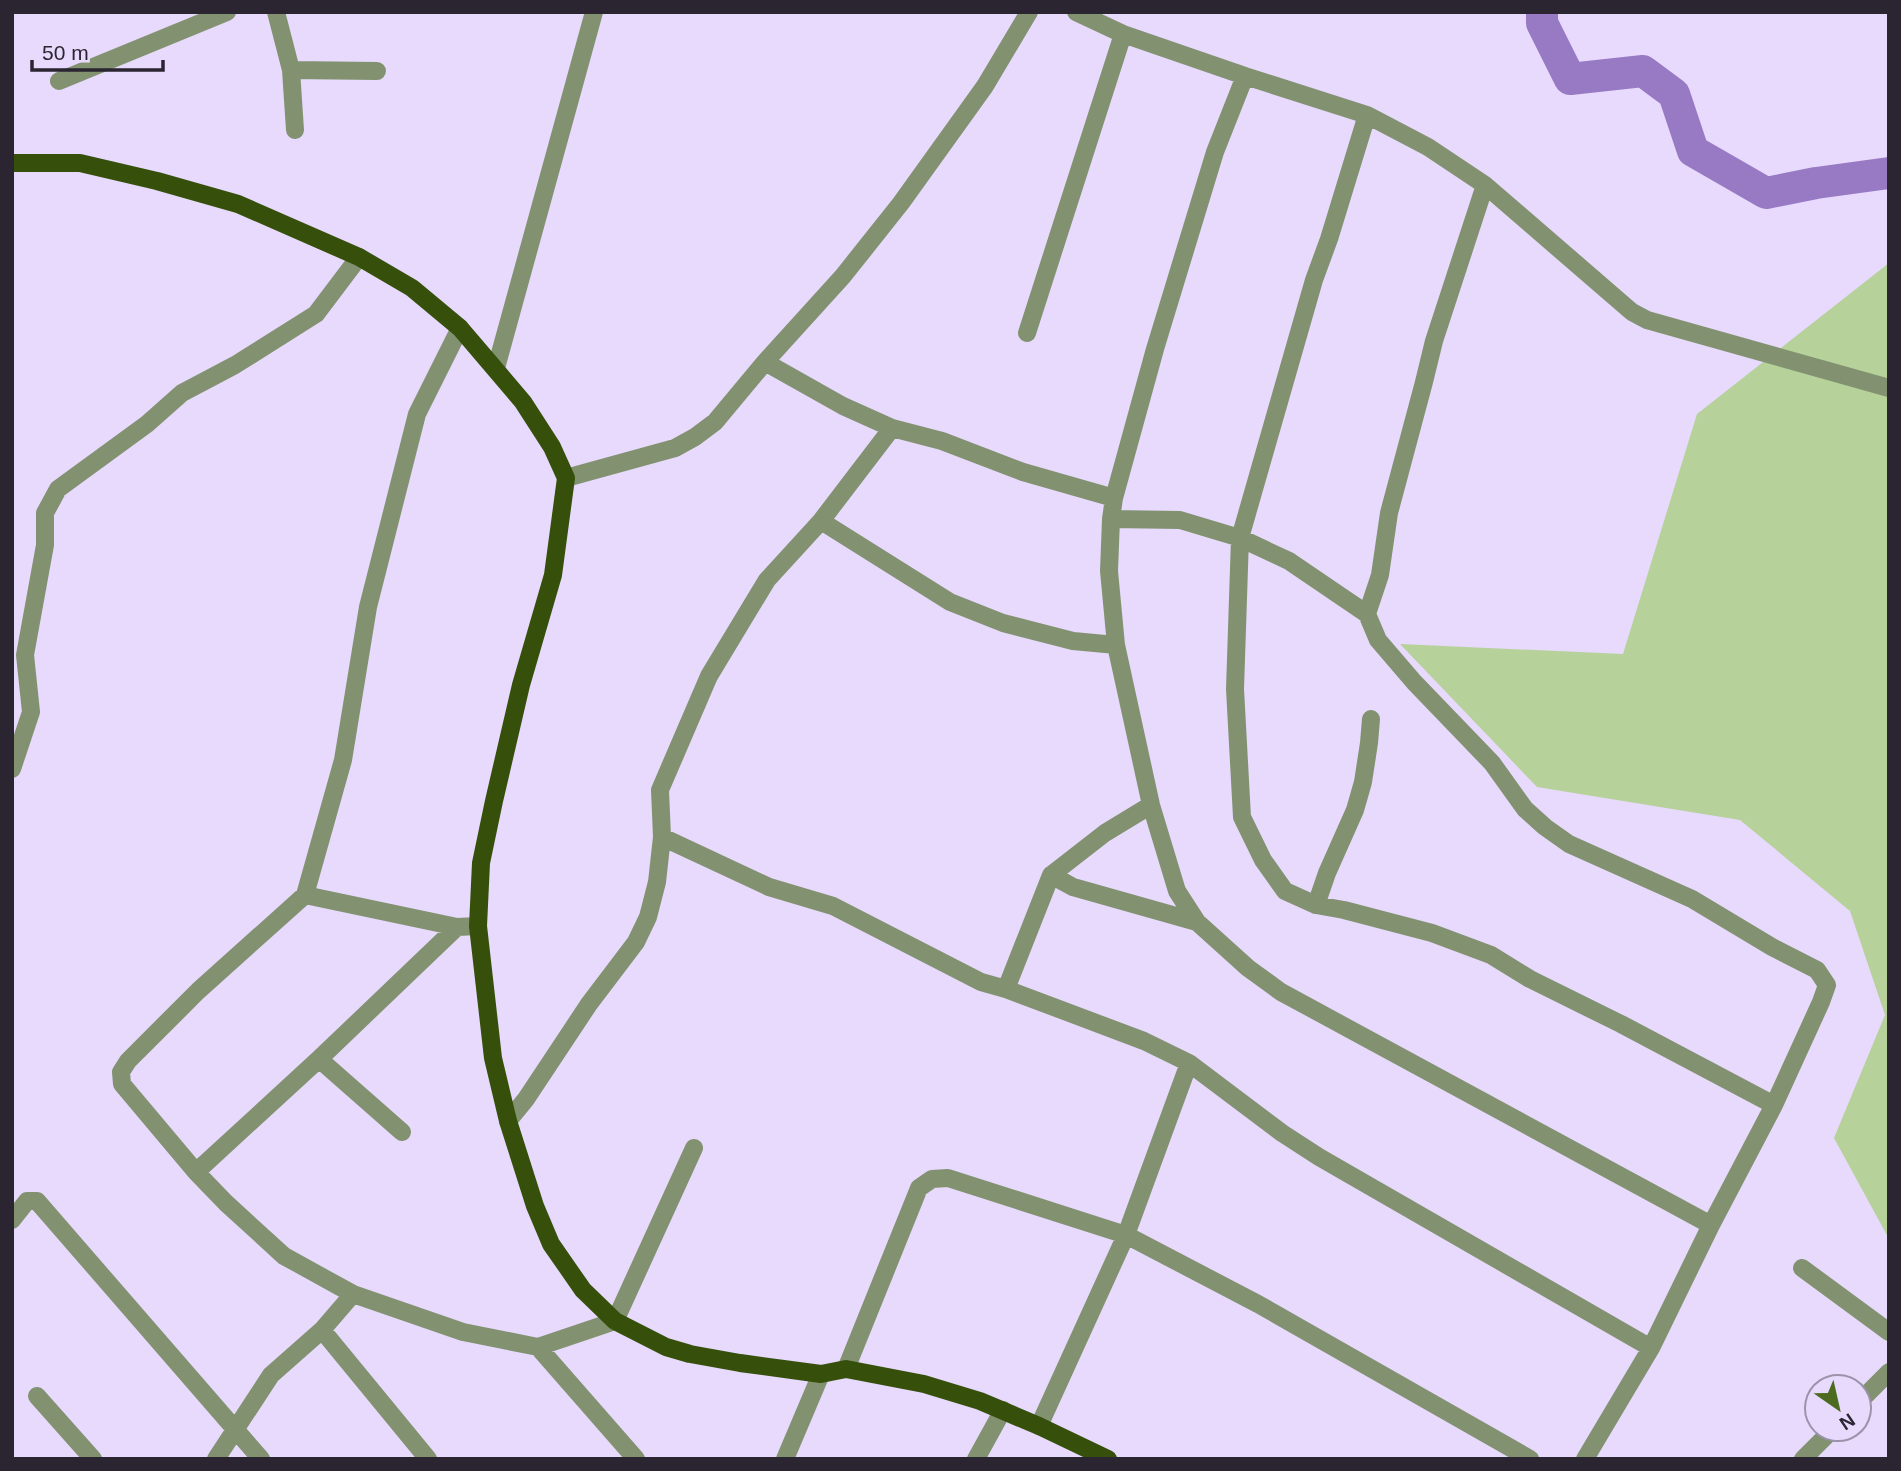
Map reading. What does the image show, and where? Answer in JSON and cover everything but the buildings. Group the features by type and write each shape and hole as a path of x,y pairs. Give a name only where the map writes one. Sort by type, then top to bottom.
{"main road":[{"path":"12,163 80,163 157,180 239,204 359,257 412,288 460,328 523,402 552,447 566,478 553,575 521,685 481,863 478,926 493,1058 508,1121 535,1206 551,1244 583,1290 615,1321 666,1347 740,1363 821,1374 846,1368 924,1384 1003,1410 1108,1459"}],"street":[{"path":"59,80 227,12"},
{"path":"276,12 291,70 295,130"},
{"path":"496,368 594,12"},
{"path":"566,478 675,448 695,438 715,422 843,275 907,195 985,86 1028,12"},
{"path":"1076,12 1123,34 1367,115 1428,147 1485,185 1632,312 1647,320 1889,388"},
{"path":"1027,333 1123,34"},
{"path":"291,70 377,71"},
{"path":"1245,76 1215,152 1155,349 1114,498 1111,519 1109,571 1116,645 1151,805 1177,891 1197,922 1248,968 1281,992 1711,1225"},
{"path":"1367,115 1310,292 1240,538 1235,689 1242,817 1263,860 1285,891 1316,905 1432,933 1491,955 1530,979 1774,1105"},
{"path":"1367,614 1380,575 1389,513 1434,341 1485,185"},
{"path":"12,769 31,712 25,655 45,545 45,513 58,489 147,424 182,393 235,365 316,314 359,257"},
{"path":"460,328 417,415 368,607 342,760 305,895 198,992 128,1061 121,1072 122,1084 196,1172 284,1256 353,1294 463,1332 538,1347 615,1321 694,1148"},
{"path":"765,362 843,406 892,428 942,441 1023,472 1114,498"},
{"path":"508,1121 526,1099 589,1004 636,942 648,918 657,882 662,837 660,790 709,676 767,580 821,521 892,428"},
{"path":"1111,519 1180,520 1240,538 1289,561 1367,614 1378,640 1492,763 1525,809 1545,827 1569,844 1692,899 1772,947 1818,970 1826,985 1821,1002 1774,1105 1651,1348 1585,1459"},
{"path":"821,521 950,602 1003,623 1073,641 1116,645"},
{"path":"1316,905 1355,810 1363,782 1371,719"},
{"path":"1006,989 1051,875 1105,833 1151,805"},
{"path":"662,837 769,887 833,905 981,982 1144,1041 1189,1063 1282,1133 1319,1157 1651,1348"},
{"path":"1051,875 1073,887 1197,922"},
{"path":"305,895 457,927 478,926"},
{"path":"196,1172 457,927"},
{"path":"319,1059 402,1132"},
{"path":"1039,1426 1126,1234 1189,1063"},
{"path":"846,1368 919,1188 932,1179 948,1178 1126,1234 1258,1304 1530,1459"},
{"path":"12,1220 27,1201 37,1201 261,1459"},
{"path":"1802,1268 1889,1332"},
{"path":"216,1459 271,1375 322,1330 353,1294"},
{"path":"322,1330 428,1459"},
{"path":"538,1347 636,1459"},
{"path":"1873,1388 1889,1372"},
{"path":"785,1459 821,1374"},
{"path":"37,1396 93,1459"},
{"path":"976,1459 1003,1410"},
{"path":"1803,1459 1819,1443"}],"green space":[{"path":"1889,263 1889,1239 1834,1138 1885,1015 1850,911 1740,820 1537,787 1400,644 1623,654 1697,414"}],"waterway":[{"path":"1542,12 1542,23 1570,79 1643,71 1674,94 1693,151 1766,193 1889,173"}]}
